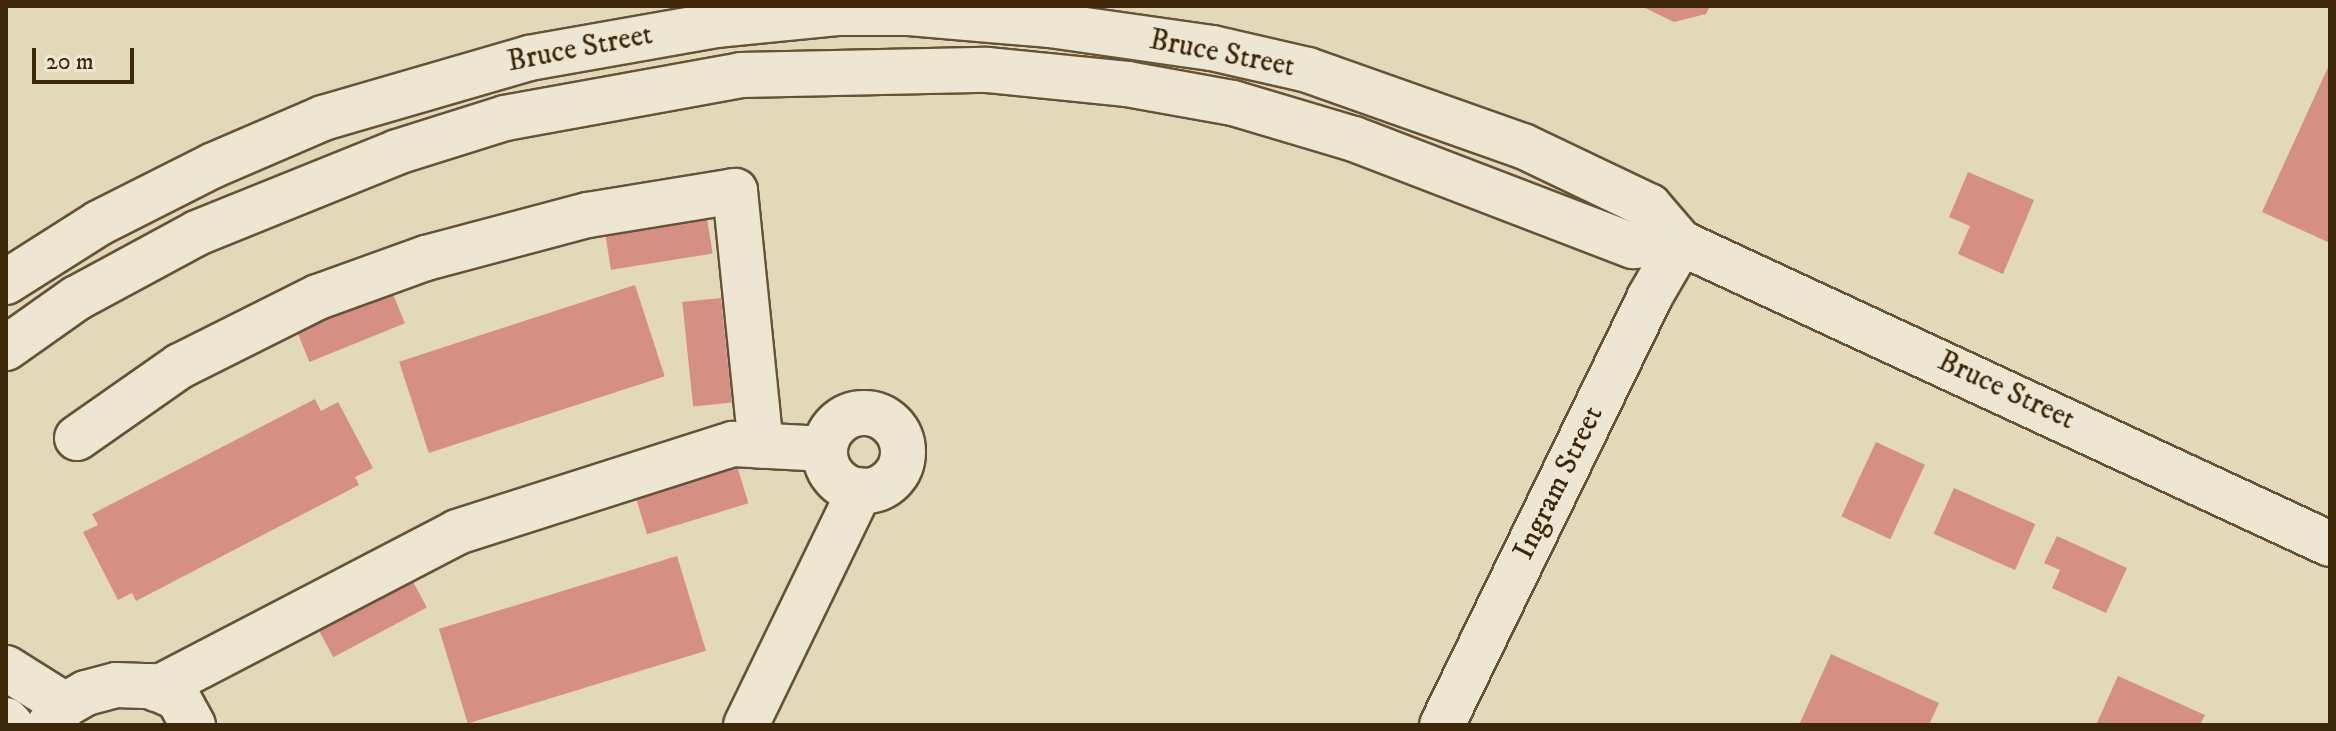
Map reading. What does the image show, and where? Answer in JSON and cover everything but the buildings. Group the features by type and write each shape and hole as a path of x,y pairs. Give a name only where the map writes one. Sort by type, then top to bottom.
{"street":[{"path":"741,75 752,56 881,46 898,37 909,10 953,47 1047,60 1127,84"},
{"name":"Bruce Street","path":"6,282 99,223 214,165 323,118 439,80 610,40 839,13 909,10 1050,25 1212,48 1308,70 1523,146 1649,206 1681,243 2330,544"},
{"name":"Bruce Street","path":"6,348 77,298 197,233 397,152 505,118 741,75 987,70 1127,84 1233,103 1354,139 1633,246 1681,243"},
{"path":"77,438 180,366 318,297 426,258 588,215 735,191 761,446"},
{"name":"Ingram Street","path":"1442,725 1649,298 1681,243"},
{"path":"854,414 880,417 890,424 902,444 899,468 884,486 860,490 836,479 825,449 832,430 854,414"},
{"path":"156,689 457,532 733,444 825,449"},
{"path":"746,725 860,490"},
{"path":"6,668 57,715 86,693 116,685 156,689 178,698 193,725"},
{"path":"6,720 11,725"}]}
